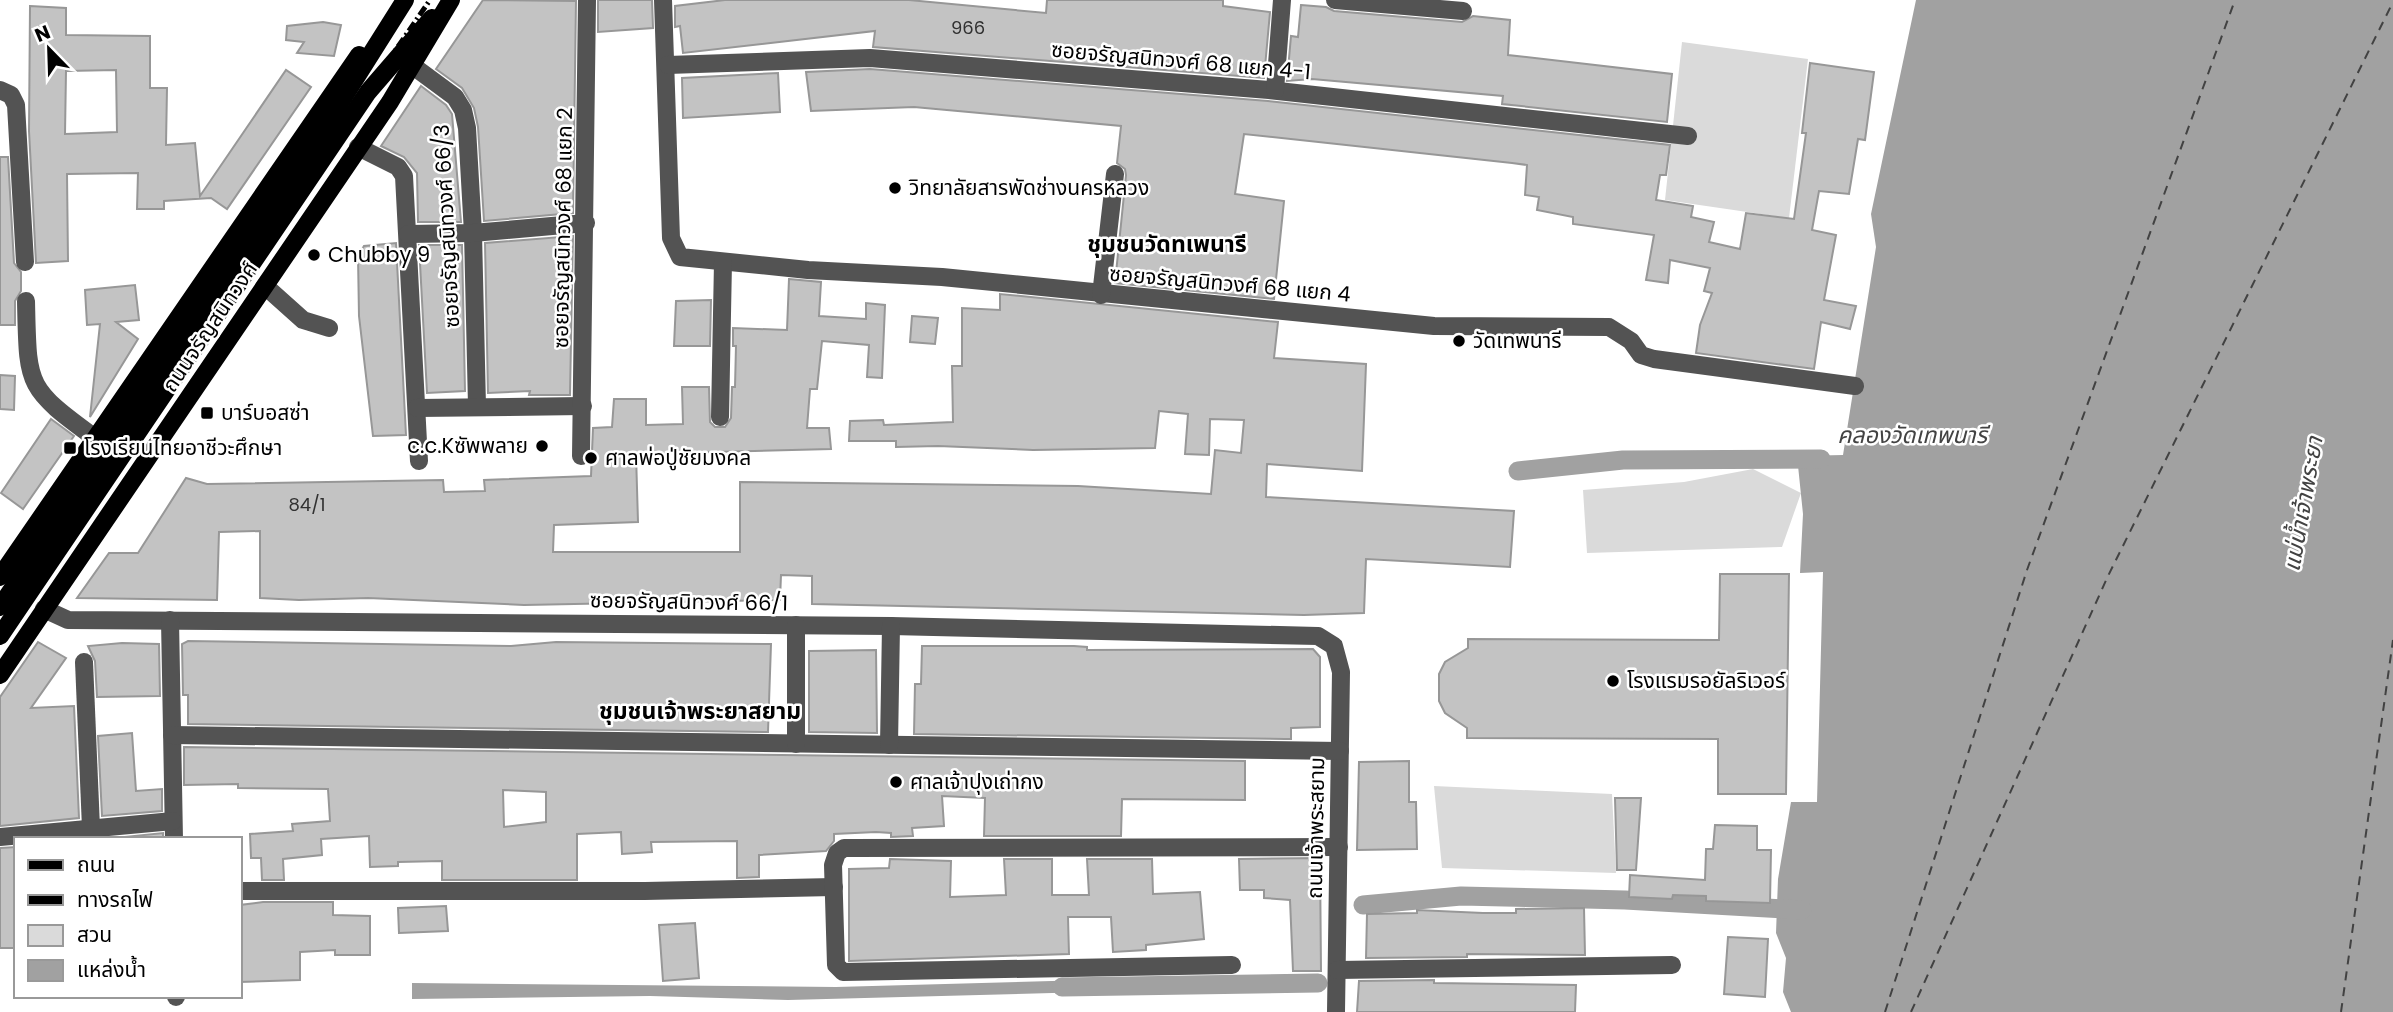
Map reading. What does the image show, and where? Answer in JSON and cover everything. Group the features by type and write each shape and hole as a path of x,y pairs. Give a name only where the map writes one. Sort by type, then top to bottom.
{"main road":[{"name":"ถนนจรัญสนิทวงศ์","path":"0,577 337,86 403,0"},
{"name":"ถนนจรัญสนิทวงศ์","path":"0,607 312,149 403,0"},
{"name":"ถนนจรัญสนิทวงศ์","path":"0,675 413,66 449,0"},
{"name":"ถนนจรัญสนิทวงศ์","path":"0,636 368,92 449,0"}],"street":[{"name":"ซอยจรัญสนิทวงศ์ 68 แยก 2","path":"581,456 587,0"},
{"name":"ซอยจรัญสนิทวงศ์ 68 แยก 4","path":"663,0 668,65 670,238 680,257 942,277 1101,295 1434,326 1609,327 1631,341 1641,355 1654,359 1855,386"},
{"path":"1275,90 1282,0"},
{"path":"1335,0 1463,11"},
{"name":"ซอยจรัญสนิทวงศ์ 68 แยก 4-1","path":"668,65 870,58 1275,90 1688,136"},
{"name":"ซอยจรัญสนิทวงศ์ 66/3","path":"413,66 455,97 463,110 473,233 477,406"},
{"path":"0,90 11,94 16,105 25,262"},
{"path":"358,147 398,167 404,176 419,461"},
{"path":"1101,295 1115,174"},
{"path":"408,234 473,233 586,223"},
{"path":"720,417 723,262"},
{"path":"265,286 303,320 329,328"},
{"path":"26,301 28,365 37,390 48,402 95,438"},
{"path":"417,408 583,406"},
{"name":"ซอยจรัญสนิทวงศ์ 66/1","path":"44,609 68,620 891,626 1299,634 1318,636 1334,646"},
{"path":"0,837 174,830 170,620"},
{"path":"796,625 796,744"},
{"path":"889,745 891,626"},
{"name":"ถนนเจ้าพระสยาม","path":"1334,646 1341,672 1336,1012"},
{"path":"83,662 100,831"},
{"path":"172,736 1340,751"},
{"path":"1232,965 844,972 836,965 835,858 844,848 1339,847"},
{"path":"242,891 645,891 834,887"},
{"path":"1337,970 1672,965"}],"green space":[{"path":"1682,42 1808,59 1789,218 1665,200"},
{"path":"1753,469 1801,493 1782,547 1587,553 1583,490 1684,482"},
{"path":"1434,786 1612,794 1616,873 1442,868"}],"water":[{"name":"แม่น้ำเจ้าพระยา","path":"1916,0 2393,0 2393,1012 1791,1012 1783,992 1786,958 1776,933 1778,879 1791,802 1817,802 1823,572 1800,573 1803,514 1797,456 1843,455 1876,247 1871,214"},
{"path":"1088,980 1089,992 788,1000 650,996 412,999 412,983 836,987"}],"building":[{"path":"483,0 576,1 573,213 484,221 478,127 474,108 462,88 436,69"},
{"path":"598,0 652,0 653,28 598,32"},
{"path":"725,0 909,0 1046,13 1047,0 1223,0 1223,6 1270,12 1264,78 873,47 875,31 683,53 680,26 675,27 675,6"},
{"path":"1301,5 1326,7 1334,11 1462,22 1473,16 1510,20 1508,55 1672,74 1667,122 1502,104 1503,96 1312,79 1287,81 1291,36 1298,37"},
{"path":"30,6 66,8 66,35 150,36 150,88 167,88 166,145 195,143 200,196 286,70 311,87 227,209 211,198 164,201 164,209 137,209 138,173 67,174 68,261 36,263 29,131","holes":["116,70 117,132 65,134 66,71"]},
{"path":"323,22 341,25 334,56 297,53 304,42 286,40 287,26"},
{"path":"1810,63 1874,72 1865,140 1858,139 1849,194 1819,191 1812,230 1836,235 1824,300 1856,306 1850,329 1821,322 1814,369 1696,353 1700,325 1712,293 1704,291 1710,268 1670,260 1668,283 1646,280 1654,235 1573,224 1573,217 1537,210 1539,197 1525,195 1527,165 1512,163 1244,134 1235,194 1284,201 1274,299 1115,283 1126,175 1125,169 1117,163 1121,126 914,107 811,111 806,72 870,69 1268,101 1670,145 1666,175 1660,175 1656,200 1693,206 1691,217 1714,222 1709,242 1740,249 1746,213 1794,219 1806,133 1802,133"},
{"path":"778,73 780,112 683,118 682,78"},
{"path":"421,86 446,105 452,114 461,222 418,222 417,173 404,157 381,146"},
{"path":"0,157 8,157 14,263 21,272 21,291 15,301 15,325 0,325"},
{"path":"573,236 570,395 529,395 530,391 488,393 485,243"},
{"path":"396,243 406,435 373,436 359,316 358,256 364,246"},
{"path":"419,245 462,245 465,391 427,393"},
{"path":"789,279 821,282 819,316 866,319 866,303 885,305 882,378 867,377 869,345 822,341 817,389 810,389 807,428 829,428 831,449 636,454 638,522 554,525 553,552 740,552 740,482 1078,486 1211,494 1215,450 1241,453 1244,420 1210,419 1209,455 1185,454 1188,414 1159,411 1155,448 1033,450 896,447 896,441 849,441 850,421 883,420 884,425 953,422 952,366 962,366 962,308 1000,310 1000,294 1278,322 1274,358 1366,364 1362,471 1267,464 1266,497 1514,511 1510,567 1366,559 1364,613 1304,615 812,604 812,576 781,575 780,600 524,605 368,598 299,600 260,598 260,531 219,532 217,600 77,598 109,553 138,553 186,478 207,484 443,480 444,492 485,491 484,480 591,476 593,428 612,427 614,399 646,399 646,425 683,424 682,387 709,387 710,422 715,427 725,427 731,418 732,387 735,387 736,346 733,346 733,328 787,330"},
{"path":"135,285 139,320 116,322 138,339 90,417 100,324 87,325 85,290"},
{"path":"711,300 710,346 674,346 676,301"},
{"path":"912,316 938,318 935,344 910,342"},
{"path":"0,375 15,376 14,410 0,409"},
{"path":"51,419 74,436 23,509 1,493"},
{"name":"โรงแรมรอยัลริเวอร์","path":"1720,574 1789,574 1786,794 1718,794 1718,739 1467,738 1467,728 1445,713 1439,701 1439,674 1445,662 1468,648 1468,639 1719,640"},
{"path":"188,641 511,646 556,642 771,644 768,732 188,724 188,695 183,695 182,644"},
{"path":"38,642 66,658 31,708 74,706 79,818 0,826 0,697"},
{"path":"159,644 160,696 97,697 95,661 88,646"},
{"path":"922,646 1074,646 1087,647 1087,650 1313,649 1320,657 1320,727 1291,728 1291,739 914,734 915,684 921,684"},
{"path":"876,650 877,733 809,732 809,651"},
{"path":"132,733 136,791 162,789 162,811 102,816 98,736"},
{"path":"184,747 1245,761 1245,800 1122,799 1121,836 984,836 985,798 942,796 944,826 912,828 913,836 891,837 891,833 876,832 834,834 834,841 826,851 759,855 759,877 737,878 737,841 651,842 652,852 622,854 621,832 577,834 577,880 442,880 442,861 398,862 398,866 370,867 369,836 321,839 322,855 283,859 284,880 262,880 261,858 251,858 250,834 293,831 292,824 330,821 328,789 238,788 238,784 184,785","holes":["503,790 546,792 546,822 504,827"]},
{"path":"1409,761 1409,802 1416,802 1417,849 1357,850 1359,762"},
{"path":"1615,798 1641,798 1636,870 1617,870"},
{"path":"1715,825 1757,826 1757,850 1771,850 1770,903 1706,901 1706,896 1673,895 1672,899 1629,897 1630,875 1705,880 1706,849 1713,849"},
{"path":"163,833 163,837 124,837"},
{"path":"14,847 14,948 0,948 0,848"},
{"path":"1320,858 1321,971 1293,971 1290,900 1264,898 1264,890 1240,890 1239,859"},
{"path":"890,859 951,861 950,897 1006,895 1004,859 1052,859 1052,895 1089,895 1087,859 1152,859 1153,894 1200,892 1204,939 1146,945 1146,950 1113,952 1111,917 1068,917 1069,954 849,961 849,869 889,868"},
{"path":"263,902 333,902 333,915 370,916 370,955 335,955 335,950 300,952 300,980 242,982 242,905"},
{"path":"446,906 448,931 399,933 398,908"},
{"path":"1584,908 1585,955 1467,954 1467,957 1366,958 1367,914 1417,913 1417,910 1516,913 1516,909"},
{"path":"695,923 699,978 663,981 659,925"},
{"path":"1728,937 1768,939 1765,997 1724,994"},
{"path":"1434,980 1434,983 1576,985 1575,1012 1357,1012 1359,981"}],"waterway":[{"name":"คลองวัดเทพนารี","path":"1518,471 1623,460 1821,459"},
{"path":"1363,905 1461,896 1625,900 1802,910"},
{"path":"1062,987 1318,983"}],"ferry route":[{"path":"1885,1012 2027,570 2235,0"},
{"path":"1911,1012 2108,576 2393,2"},
{"path":"2341,1012 2393,640"}],"railway":[{"path":"0,601 408,0"},
{"path":"0,626 430,0"}],"place":[{"name":"วิทยาลัยสารพัดช่างนครหลวง","path":"895,188"},
{"name":"Chubby 9","path":"314,255"},
{"name":"วัดเทพนารี","path":"1459,341"},
{"name":"บาร์บอสซ่า","path":"207,413"},
{"name":"c.c.Kซัพพลาย","path":"542,446"},
{"name":"โรงเรียนไทยอาชีวะศึกษา","path":"70,448"},
{"name":"ศาลพ่อปู่ชัยมงคล","path":"591,458"},
{"name":"โรงแรมรอยัลริเวอร์","path":"1613,681"},
{"name":"ศาลเจ้าปุงเถ่ากง","path":"896,782"}],"district":[{"name":"ชุมชนวัดทเพนารี","path":"1167,244"},
{"name":"ชุมชนเจ้าพระยาสยาม","path":"700,711"}]}
